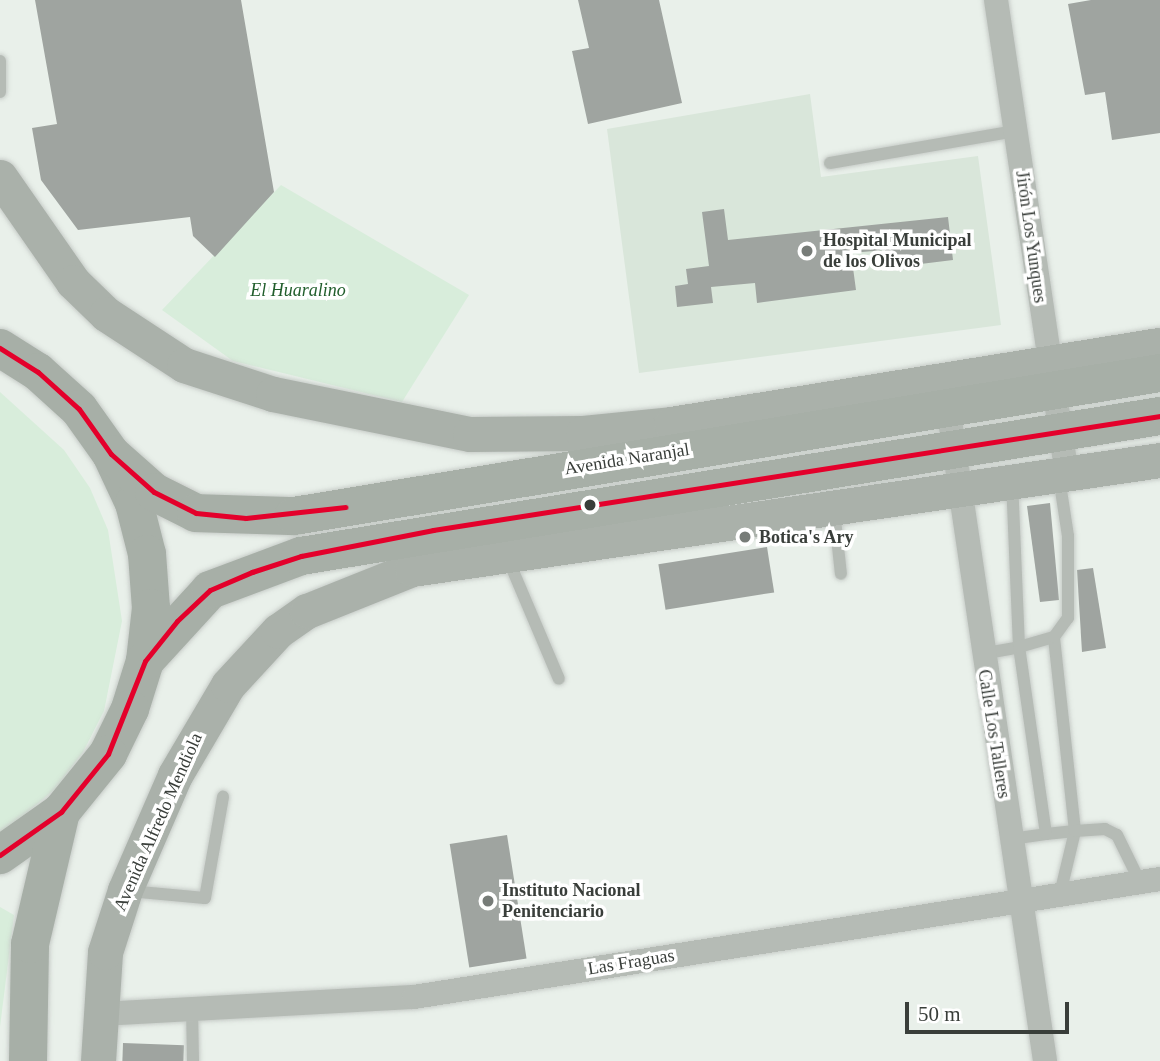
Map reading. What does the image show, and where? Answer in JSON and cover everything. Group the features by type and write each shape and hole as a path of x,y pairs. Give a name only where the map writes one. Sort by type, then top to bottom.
{"highway":[{"path":"0,348 38,372 79,409 111,454 134,503 147,554 151,608 145,661 131,709 108,754 61,812 0,855"},
{"name":"Avenida Naranjal","path":"111,454 154,492 196,513 246,518 294,516 760,423 947,407 1051,377 1160,373"},
{"path":"145,661 210,590 301,556 1160,416"},
{"path":"28,1061 30,944 61,812"}],"main road":[{"name":"Avenida Naranjal","path":"0,177 73,282 106,314 166,354 233,383 402,423 470,434 558,434 760,423 1051,377 1160,345"},
{"path":"506,556 834,510 958,487 1160,460"},
{"name":"Avenida Alfredo Mendiola","path":"98,1061 105,952 125,890 195,734 228,685 278,631 307,611 412,569 506,556"}],"street":[{"name":"Jirón Los Yunques","path":"996,0 1063,474"},
{"name":"Calle Los Talleres","path":"947,407 981,654 1045,1061"},
{"name":"Las Fraguas","path":"99,1014 414,997 1150,881"}],"lane":[{"path":"0,61 0,93"},
{"path":"830,163 1015,131"},
{"path":"981,654 1054,637 1068,618 1070,575 1063,474"},
{"path":"1012,480 1019,647 1046,834"},
{"path":"834,510 841,574"},
{"path":"506,556 559,678"},
{"path":"1054,637 1075,831 1060,894"},
{"path":"125,890 205,898 223,797"},
{"path":"1011,839 1105,829 1117,835 1150,881"},
{"path":"192,1008 193,1061"}],"shaded area":[{"name":"Hospìtal Municipal de los Olivos","path":"810,94 821,177 978,156 1001,325 639,373 607,129"}],"green space":[{"name":"El Huaralino","path":"281,185 469,295 402,402 233,361 162,310"},
{"path":"0,392 64,450 90,488 108,530 122,621 104,711 83,752 55,789 0,835"},
{"path":"0,907 14,915 0,1027"}],"building":[{"path":"35,0 241,0 274,192 215,257 193,236 190,217 78,230 41,180 32,128 57,124"},
{"path":"578,0 659,0 682,103 588,124 572,51 589,48"},
{"path":"1091,0 1160,0 1160,133 1112,140 1105,92 1085,95 1068,4"},
{"path":"724,209 728,240 948,217 953,260 888,268 885,250 851,253 856,290 757,303 755,283 711,287 713,303 677,307 675,286 688,284 686,269 709,266 702,212"},
{"path":"1050,503 1059,600 1040,602 1027,506"},
{"path":"767,547 774,592 666,610 658,564"},
{"path":"1093,568 1106,648 1082,652 1077,570"},
{"name":"Instituto Nacional Penitenciario","path":"507,835 527,958 469,968 450,844"},
{"path":"123,1043 184,1045 183,1061 122,1061"}],"transit line":[{"path":"0,348 38,372 79,409 111,454 154,492 196,513 246,518 345,507"},
{"path":"0,855 61,812 108,754 145,661 177,621 210,590 252,572 301,556 433,530 1160,416"}],"place":[{"name":"Hospìtal Municipal de los Olivos","path":"807,251"},
{"name":"Botica's Ary","path":"745,537"},
{"name":"Instituto Nacional Penitenciario","path":"488,901"}]}
